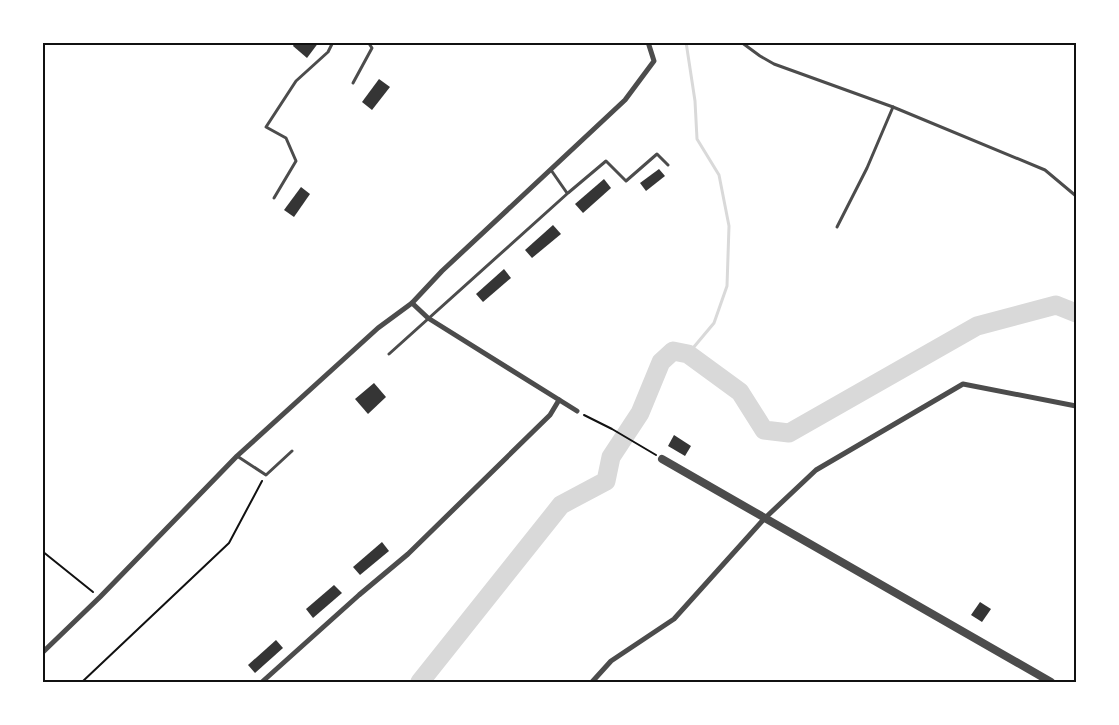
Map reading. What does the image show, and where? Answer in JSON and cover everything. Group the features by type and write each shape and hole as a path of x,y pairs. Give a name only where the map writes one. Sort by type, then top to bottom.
{"street":[{"path":"42,653 100,597 237,456 378,328 412,303 442,271 625,100 654,61 648,42"},
{"path":"412,303 428,318 577,411"},
{"path":"592,682 611,661 674,619 764,519 816,470 963,384 1076,406"},
{"path":"262,682 408,554 550,415 559,400"},
{"path":"662,459 1051,682"}],"lane":[{"path":"274,198 296,161 286,138 266,127 296,81 328,52 333,42"},
{"path":"353,83 372,48 368,42"},
{"path":"742,42 774,64 893,107 1046,170 1076,196"},
{"path":"837,227 867,168 893,107"},
{"path":"389,354 606,161 626,182 657,154 668,165"},
{"path":"550,169 568,193"},
{"path":"237,456 266,475 292,451"}],"path":[{"path":"577,411 612,429 662,459"},
{"path":"82,682 229,543 266,475"},
{"path":"42,551 100,597"}],"building":[{"path":"295,42 319,42 307,58 293,46"},
{"path":"379,79 390,87 372,110 362,102"},
{"path":"659,169 665,176 646,191 640,183"},
{"path":"604,179 611,188 583,213 575,204"},
{"path":"301,187 310,194 294,217 284,210"},
{"path":"553,225 561,234 532,258 525,250"},
{"path":"504,269 511,278 483,302 476,294"},
{"path":"374,383 386,397 368,414 355,399"},
{"path":"674,435 691,446 685,456 668,446"},
{"path":"382,542 389,551 360,575 353,567"},
{"path":"334,585 342,593 313,618 306,609"},
{"path":"980,602 991,609 982,622 971,615"},
{"path":"276,640 283,648 255,673 248,665"}],"waterway":[{"path":"686,42 695,101 697,139 719,175 729,226 727,286 714,323 688,354"},
{"path":"420,682 561,505 606,481 611,457 640,413 661,362 673,351 688,354 740,392 764,430 789,433 977,326 1056,305 1076,313"}]}
